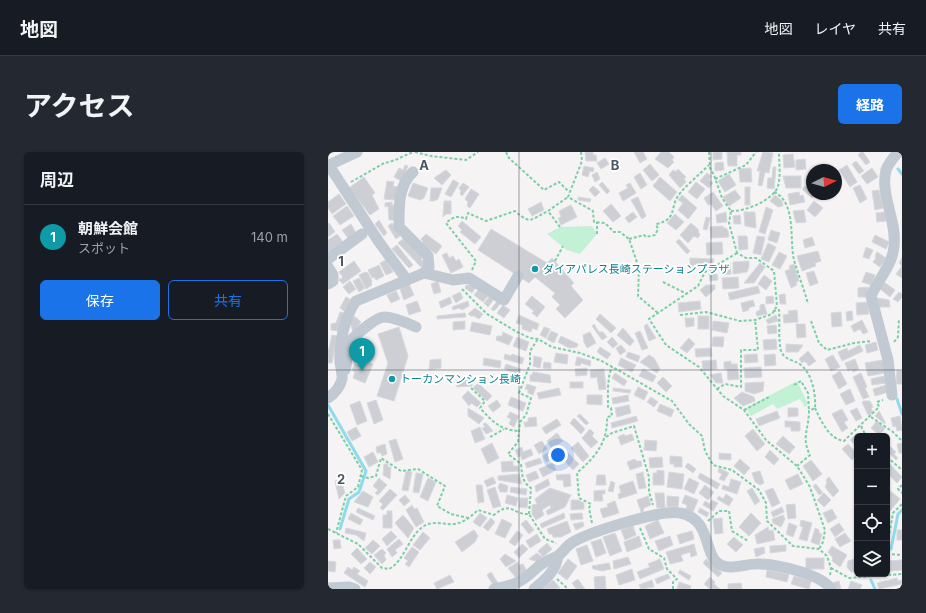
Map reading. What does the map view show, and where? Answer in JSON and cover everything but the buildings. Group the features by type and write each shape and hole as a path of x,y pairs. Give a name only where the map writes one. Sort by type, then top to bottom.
{"street":[{"path":"357,152 329,164 379,242 407,280"},
{"path":"892,395 888,360 882,343 871,296 893,253 894,235 891,211 886,195 885,179 886,169 898,152"},
{"path":"343,378 340,366 340,348 352,307 356,302 424,273 429,267 428,256 399,227 401,193 406,178 413,172"},
{"path":"328,259 362,234"},
{"path":"328,267 334,275 333,281 328,284"},
{"path":"424,273 452,280 469,278 504,300 518,276"},
{"path":"328,398 337,392 346,367 348,345 358,334 382,317 416,327"},
{"path":"494,589 520,582 540,565 558,556 574,541 637,519 656,514 676,512 692,516 703,528 712,558 725,566 730,568 761,564 800,572 820,580 830,588"},
{"path":"534,589 555,567 558,556"},
{"path":"328,588 349,587 355,589"}],"path":[{"path":"343,186 384,163 390,162 402,155 414,152 431,156 466,160 478,152"},
{"path":"506,152 509,158 544,190 559,182 569,192"},
{"path":"476,261 446,223 452,218 459,216 466,219 468,213 486,221 515,211 526,220 530,220 548,211 568,196 582,161 581,152"},
{"path":"709,152 710,164 722,198 731,210 729,223 736,253"},
{"path":"715,179 746,165 756,152"},
{"path":"731,210 750,208 764,201 774,192 778,187 779,152"},
{"path":"629,239 642,235 646,237 655,235 658,229 656,224 662,222 670,216 677,196 710,164"},
{"path":"774,192 780,195 786,202 790,218 794,259 803,282 808,304"},
{"path":"568,196 593,211 594,222 605,223 614,232 620,232 629,239 639,268 638,296 658,314"},
{"path":"548,211 560,227"},
{"path":"597,234 598,222"},
{"path":"555,261 563,246"},
{"path":"736,253 706,272 698,286 649,319 666,345 699,367 723,396 744,410 766,440 797,466 810,486 826,530 823,542 819,549"},
{"path":"680,315 706,312 740,321 754,320 772,314 777,306 774,271 756,258 746,258 736,253"},
{"path":"452,280 488,314 517,332 530,338 538,339 552,347 580,353 602,361 672,401 689,424 702,436 705,451 713,465 732,470 759,490 766,503 767,521 793,546 819,549 827,556 831,568 830,588"},
{"path":"663,282 687,294"},
{"path":"773,311 779,310 781,351 789,360 803,367 812,382 815,408 823,426 838,440 844,441 879,407 877,402 892,395"},
{"path":"812,321 820,343 827,350 854,343 882,343 894,341 898,337 899,319"},
{"path":"717,389 725,384 740,387 741,350 758,350 754,320"},
{"path":"538,339 530,351 530,364 520,393 531,398 526,415 520,422 518,442 508,454 521,464 522,477 526,485 531,488 529,514 545,539"},
{"path":"597,533 591,519 589,508 592,504 579,498 577,473 596,456 607,431 607,417 612,416 611,408 608,407 608,374 612,368"},
{"path":"794,385 801,381 808,393 810,411 805,435 806,446 810,455 797,466"},
{"path":"471,388 485,401 480,408 495,425 504,429 519,431"},
{"path":"744,410 769,397"},
{"path":"806,406 810,411"},
{"path":"810,411 815,408"},
{"path":"328,414 362,470 358,487 346,496 336,533"},
{"path":"871,416 893,432 901,440"},
{"path":"605,437 612,433 634,426 649,477 650,492 656,514"},
{"path":"861,426 864,433"},
{"path":"490,437 504,429"},
{"path":"607,431 612,433"},
{"path":"361,476 368,478 376,476 381,458 401,471 418,469 445,486 437,506 451,514 468,518"},
{"path":"890,460 902,470"},
{"path":"902,485 898,489 902,493"},
{"path":"888,541 894,513 902,504"},
{"path":"328,529 358,544 382,568 389,569 398,563 401,555 423,526 440,522 453,524 468,518 478,510 494,515 502,508 508,508 523,514 529,514"},
{"path":"707,521 719,511 729,511 732,530 748,541"},
{"path":"637,519 649,549 664,558 668,569 677,579 673,582 673,589"},
{"path":"890,554 902,555"},
{"path":"831,568 848,578 855,577"},
{"path":"550,573 568,589"},
{"path":"890,574 902,574"}],"green space":[{"path":"592,226 597,234 580,254 567,250 547,234 560,227"},
{"path":"797,381 808,404 805,407 800,399 777,409 773,404 751,416 746,408"}],"waterway":[{"path":"898,169 902,174"},
{"path":"897,399 902,414"},
{"path":"328,405 366,471 359,492 349,499 340,529"},
{"path":"891,549 898,514 902,510"},
{"path":"871,580 875,589"}],"place":[{"name":"ダイアパレス長崎ステーションプラザ","path":"535,269"},
{"name":"朝鮮会館","path":"362,371"},
{"name":"トーカンマンション長崎","path":"392,379"}]}
